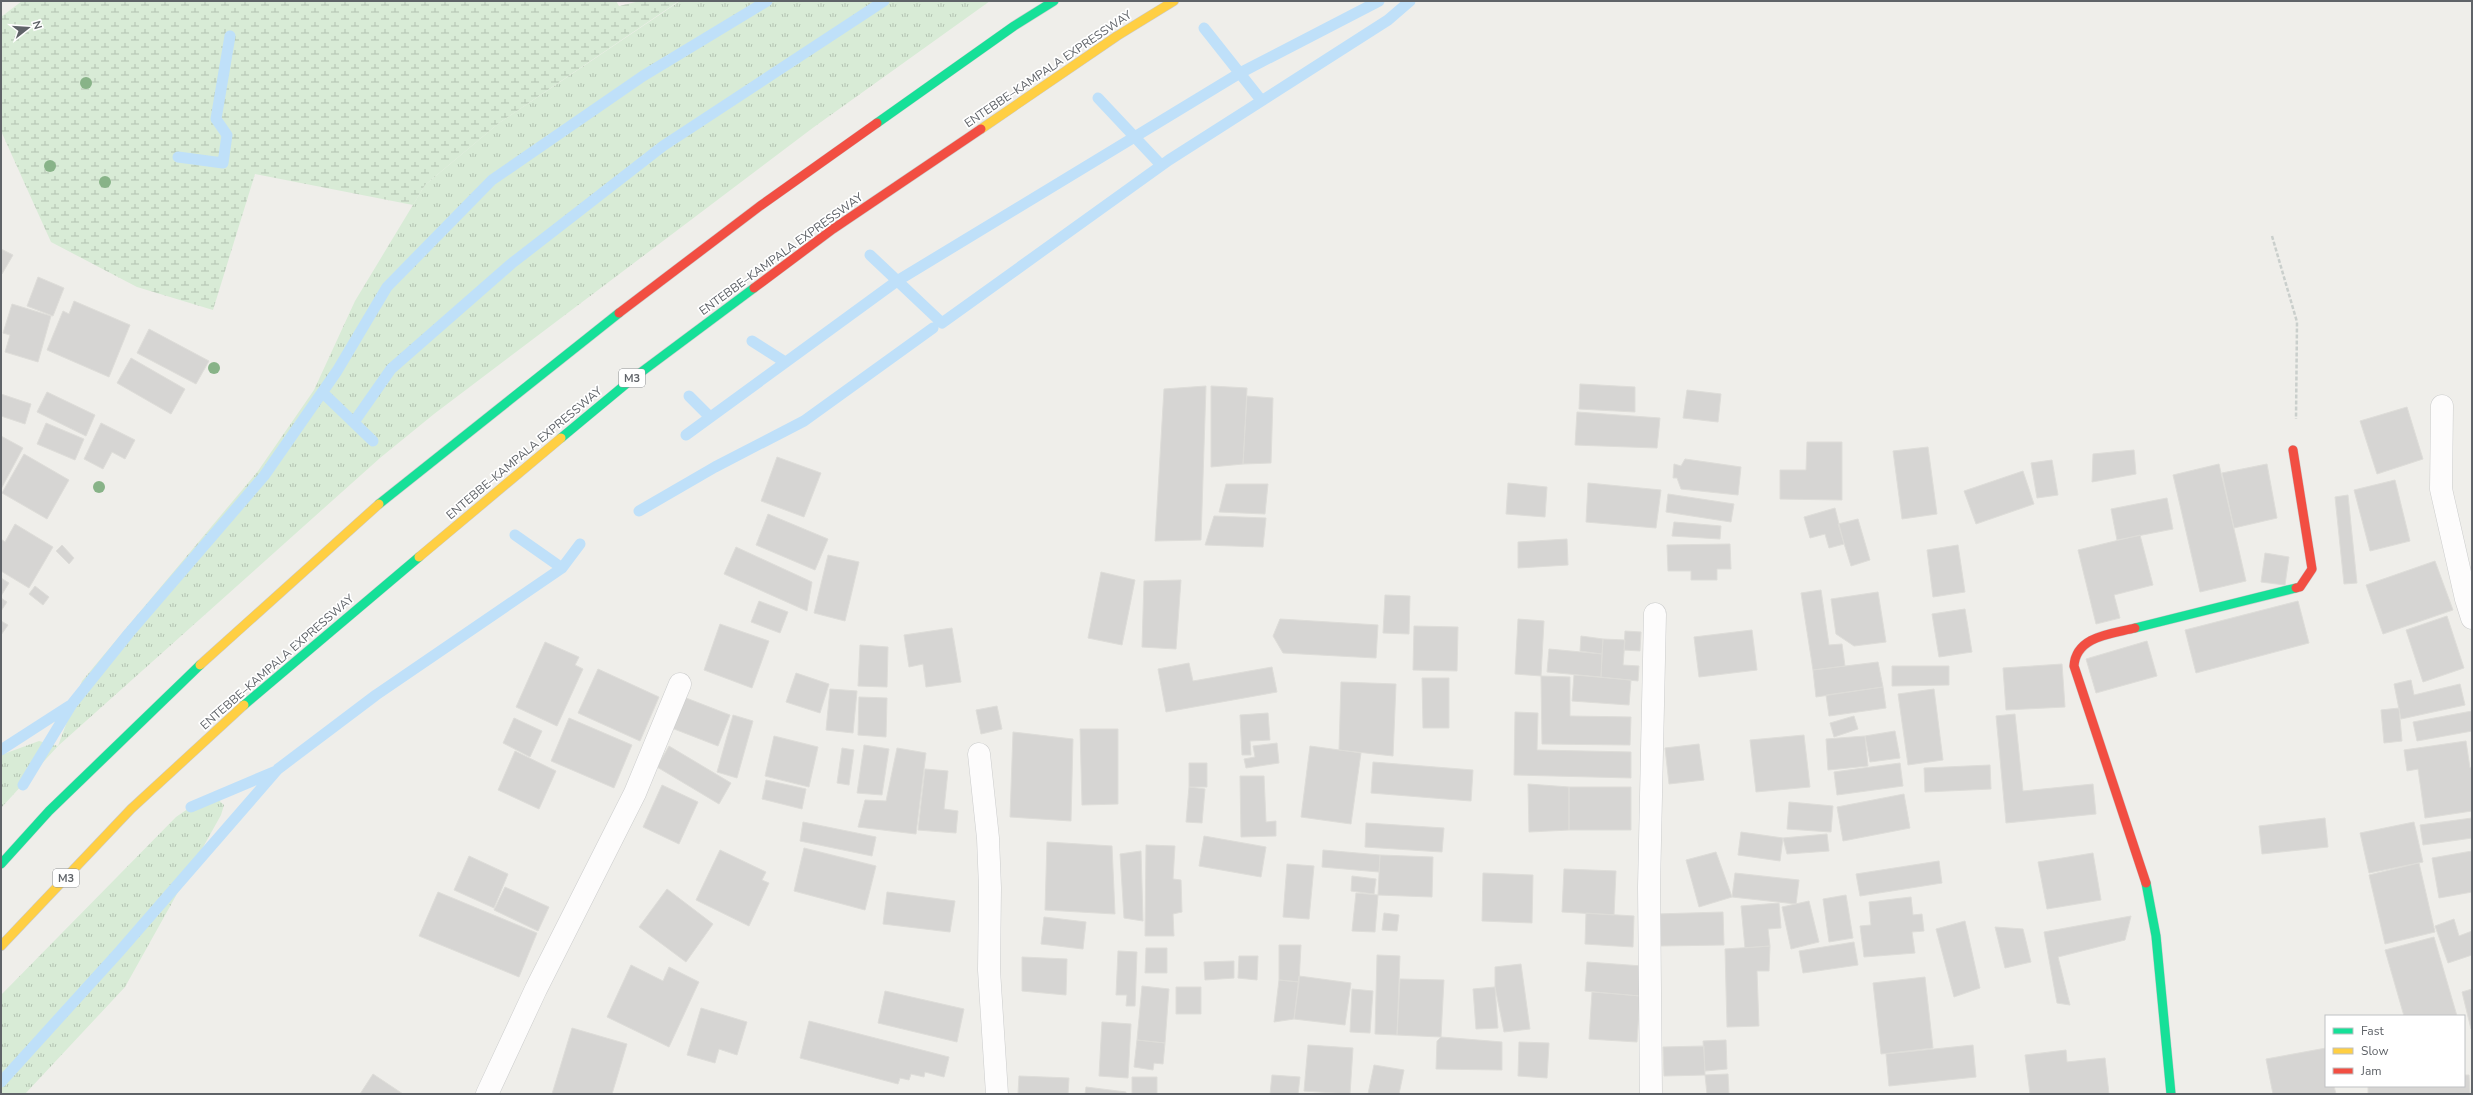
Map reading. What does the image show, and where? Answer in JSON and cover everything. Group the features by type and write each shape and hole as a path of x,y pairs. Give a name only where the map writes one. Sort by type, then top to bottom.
{"main road":[{"path":"1,864 49,811 173,689 390,494 570,351 760,206 1014,26 1054,1"},
{"name":"ENTEBBE–KAMPALA EXPRESSWAY","path":"1,946 131,809 214,732 274,679 632,379 833,229 1117,36 1174,1"},
{"path":"2172,1094 2156,936 2150,898 2140,861 2075,673 2073,661 2077,651 2087,642 2098,637 2300,587 2312,569 2293,450"}],"street":[{"path":"2442,406 2441,489 2466,599 2472,618"},
{"path":"1651,1094 1649,887 1655,614"},
{"path":"487,1094 540,982 635,793 680,684"},
{"path":"979,754 988,838 990,888 989,970 997,1094"}],"path":[{"path":"2272,236 2297,322 2297,413 2293,450"}],"green space":[{"path":"22,1 616,1 619,6 640,1 679,1 499,123 425,185 413,205 255,174 213,310 137,287 51,242 1,131 1,17"},
{"path":"680,1 990,1 814,127 434,414 380,458 58,746 82,681 258,471 314,390 355,301 425,185 499,123"},
{"path":"39,741 58,746 1,808 1,755"},
{"path":"211,793 224,805 221,815 125,987 25,1094 1,1094 1,995 176,817"}],"building":[{"path":"1,249 13,255 2,274 1,274"},
{"path":"38,277 64,288 53,316 27,306"},
{"path":"74,301 130,325 109,377 47,350 63,311 69,314"},
{"path":"12,304 51,316 38,362 5,352 10,335 3,333"},
{"path":"149,329 209,361 196,384 137,353"},
{"path":"131,358 185,389 171,414 117,383"},
{"path":"1580,384 1635,387 1635,412 1579,409"},
{"path":"1206,386 1201,540 1155,541 1164,389"},
{"path":"1211,386 1247,388 1243,464 1211,467"},
{"path":"1687,390 1721,394 1718,422 1683,418"},
{"path":"47,392 95,415 86,436 37,412"},
{"path":"1,394 31,404 25,424 1,416"},
{"path":"1247,396 1273,398 1271,463 1243,464"},
{"path":"2407,407 2423,459 2377,474 2360,421"},
{"path":"1577,412 1660,418 1657,448 1575,445"},
{"path":"46,423 84,439 75,460 37,444"},
{"path":"101,423 135,440 125,459 112,452 103,469 84,459"},
{"path":"1,436 23,448 1,489"},
{"path":"1807,442 1842,442 1842,500 1780,499 1780,470 1806,470"},
{"path":"1928,447 1937,514 1902,519 1893,451"},
{"path":"2134,450 2136,474 2092,482 2093,454"},
{"path":"24,454 69,480 47,519 2,493"},
{"path":"777,457 821,473 804,517 761,501"},
{"path":"1685,459 1741,467 1738,495 1681,489 1677,478 1673,478 1674,464 1681,466"},
{"path":"2052,460 2058,495 2037,498 2031,463"},
{"path":"2219,464 2246,581 2200,592 2173,475"},
{"path":"2267,464 2277,518 2234,528 2222,473"},
{"path":"2023,471 2034,504 1976,524 1964,491"},
{"path":"2395,480 2410,541 2370,551 2354,490"},
{"path":"1508,483 1547,487 1545,517 1506,514"},
{"path":"1588,483 1661,490 1656,528 1586,522"},
{"path":"1226,484 1268,484 1265,514 1219,512"},
{"path":"1668,494 1734,504 1731,522 1666,512"},
{"path":"2348,495 2357,583 2344,584 2335,497"},
{"path":"2167,498 2173,529 2117,540 2111,509"},
{"path":"1835,508 1844,544 1829,548 1825,534 1810,538 1804,517"},
{"path":"768,514 828,539 815,570 756,545"},
{"path":"1214,516 1266,518 1263,547 1205,545"},
{"path":"1858,519 1870,560 1851,566 1838,524"},
{"path":"1674,522 1721,526 1720,539 1672,536"},
{"path":"15,524 53,547 29,588 1,571 1,539 5,542"},
{"path":"2140,535 2153,585 2114,595 2120,618 2096,624 2078,550"},
{"path":"1567,539 1568,565 1518,568 1518,542"},
{"path":"1730,544 1731,569 1717,569 1717,580 1691,580 1691,571 1668,571 1667,545"},
{"path":"62,545 74,558 69,564 56,551"},
{"path":"1958,545 1965,592 1933,597 1927,550"},
{"path":"736,547 812,582 807,611 724,574"},
{"path":"2265,553 2289,557 2285,585 2261,582"},
{"path":"828,555 859,562 845,621 814,613"},
{"path":"2435,561 2453,610 2383,634 2366,585"},
{"path":"1101,572 1135,580 1122,645 1088,638"},
{"path":"1,578 9,583 1,596"},
{"path":"1181,580 1176,649 1142,647 1144,581"},
{"path":"35,586 49,597 43,605 29,594"},
{"path":"1821,590 1829,645 1842,644 1845,666 1813,670 1801,593"},
{"path":"1878,592 1886,642 1854,646 1836,634 1831,599"},
{"path":"1385,595 1410,596 1409,634 1383,633"},
{"path":"1,598 7,602 1,611"},
{"path":"759,601 788,612 780,633 751,622"},
{"path":"2298,601 2309,643 2196,673 2185,630"},
{"path":"1965,609 1972,652 1939,657 1932,614"},
{"path":"2447,616 2464,668 2423,682 2406,630"},
{"path":"1280,619 1378,625 1376,658 1283,653 1273,636"},
{"path":"1518,619 1544,621 1541,676 1515,674"},
{"path":"1,621 8,625 1,635"},
{"path":"720,624 769,641 752,688 704,670"},
{"path":"1414,626 1458,627 1457,671 1413,670"},
{"path":"952,628 961,682 926,687 923,664 909,667 904,635"},
{"path":"1752,630 1757,670 1699,677 1694,637"},
{"path":"1625,631 1641,632 1640,651 1624,650"},
{"path":"1581,636 1603,639 1602,654 1580,651"},
{"path":"1603,639 1625,640 1623,665 1639,666 1638,681 1601,677"},
{"path":"2147,641 2157,676 2096,693 2086,659"},
{"path":"545,642 579,657 575,665 583,669 557,726 516,707"},
{"path":"860,645 888,647 887,687 858,686"},
{"path":"1549,649 1602,654 1601,677 1547,672"},
{"path":"1878,662 1883,687 1816,697 1813,670"},
{"path":"1189,663 1193,681 1272,667 1277,692 1166,712 1158,669"},
{"path":"2062,664 2065,707 2006,710 2003,668"},
{"path":"1892,666 1949,666 1949,685 1892,686"},
{"path":"598,669 659,697 640,741 578,713"},
{"path":"796,673 829,684 820,713 786,702"},
{"path":"1574,675 1631,680 1629,705 1572,701"},
{"path":"1541,676 1570,677 1570,716 1631,717 1630,745 1542,744"},
{"path":"1422,678 1449,678 1449,728 1423,728"},
{"path":"2411,680 2414,695 2460,684 2465,705 2401,719 2394,684"},
{"path":"1341,682 1396,684 1393,756 1339,750"},
{"path":"1883,687 1886,708 1829,716 1826,695"},
{"path":"830,689 857,691 853,733 826,730"},
{"path":"1934,689 1943,760 1908,765 1898,694"},
{"path":"681,696 730,715 718,746 669,727"},
{"path":"859,697 887,698 886,737 858,735"},
{"path":"997,706 1002,729 981,734 976,710"},
{"path":"2399,708 2402,741 2384,743 2381,710"},
{"path":"2472,711 2472,731 2417,741 2413,722"},
{"path":"1515,712 1538,713 1537,750 1631,752 1631,778 1514,775"},
{"path":"1268,713 1270,740 1250,741 1251,755 1242,755 1240,715"},
{"path":"2015,714 2023,791 2093,784 2096,814 2006,823 1996,716"},
{"path":"733,715 753,721 737,778 717,772"},
{"path":"1854,716 1858,729 1834,737 1830,723"},
{"path":"514,718 542,731 530,757 503,743"},
{"path":"569,718 632,745 614,788 551,761"},
{"path":"1080,729 1118,729 1118,804 1082,805"},
{"path":"1895,731 1900,758 1870,762 1865,736"},
{"path":"1013,732 1073,739 1071,821 1010,817"},
{"path":"1804,735 1810,787 1756,792 1750,740"},
{"path":"774,736 818,747 809,787 765,776"},
{"path":"1865,736 1868,766 1828,770 1826,739"},
{"path":"2466,741 2470,768 2472,767 2472,811 2425,818 2418,769 2407,771 2404,750"},
{"path":"1277,743 1279,763 1246,768 1244,759 1255,757 1253,746"},
{"path":"1699,744 1704,780 1669,784 1665,748"},
{"path":"864,745 889,749 882,795 857,793"},
{"path":"669,746 731,783 719,804 657,767"},
{"path":"1310,746 1361,753 1351,824 1301,817"},
{"path":"842,748 854,750 849,785 837,783"},
{"path":"897,748 926,753 916,834 858,827 865,800 886,801"},
{"path":"515,751 556,771 539,809 498,790"},
{"path":"1373,762 1473,770 1471,801 1371,793"},
{"path":"1189,763 1207,763 1207,787 1189,787"},
{"path":"1900,763 1903,786 1837,795 1834,772"},
{"path":"1990,765 1991,789 1925,792 1924,768"},
{"path":"925,769 948,771 944,809 958,811 956,833 918,830"},
{"path":"1240,776 1264,776 1266,822 1276,821 1276,836 1241,837"},
{"path":"766,780 806,789 802,809 762,799"},
{"path":"1528,784 1569,787 1569,830 1529,832"},
{"path":"662,785 698,802 679,844 643,827"},
{"path":"1189,787 1205,789 1202,823 1186,822"},
{"path":"1569,787 1631,787 1631,830 1569,830"},
{"path":"1904,794 1910,828 1843,841 1837,807"},
{"path":"1789,802 1833,806 1831,832 1787,829"},
{"path":"2325,818 2328,847 2262,854 2259,826"},
{"path":"2472,818 2472,838 2423,845 2420,825"},
{"path":"803,822 876,837 872,856 800,841"},
{"path":"2414,822 2423,862 2369,873 2360,833"},
{"path":"1366,823 1444,828 1442,852 1365,847"},
{"path":"1741,832 1783,838 1780,861 1738,855"},
{"path":"1827,834 1829,851 1787,854 1783,838"},
{"path":"1204,836 1266,847 1261,877 1199,866"},
{"path":"1047,842 1112,846 1115,914 1045,910"},
{"path":"1146,845 1175,846 1173,879 1181,880 1182,912 1173,914 1174,936 1145,936"},
{"path":"804,848 876,866 865,910 794,891"},
{"path":"720,850 766,872 762,880 769,883 749,926 696,900"},
{"path":"1323,850 1380,855 1379,872 1322,867"},
{"path":"1141,851 1143,921 1124,918 1120,854"},
{"path":"2472,851 2472,892 2439,898 2432,858"},
{"path":"1716,852 1732,897 1699,907 1686,860"},
{"path":"2093,853 2101,900 2047,909 2038,862"},
{"path":"1380,855 1433,857 1432,897 1378,895"},
{"path":"469,856 508,874 494,908 454,890"},
{"path":"1939,861 1942,883 1860,896 1856,874"},
{"path":"2419,863 2435,932 2385,944 2369,875"},
{"path":"1287,864 1314,866 1309,919 1283,917"},
{"path":"1564,869 1616,871 1614,915 1562,912"},
{"path":"1483,873 1533,875 1532,923 1482,921"},
{"path":"1735,873 1799,880 1796,904 1732,897"},
{"path":"1352,876 1376,879 1374,894 1351,891"},
{"path":"505,887 549,907 538,931 494,910"},
{"path":"667,889 713,924 686,962 639,927"},
{"path":"438,892 537,933 519,977 419,936"},
{"path":"887,892 955,901 950,932 883,924"},
{"path":"1356,893 1378,895 1375,932 1352,931"},
{"path":"1846,895 1853,938 1829,942 1823,899"},
{"path":"1911,897 1913,915 1922,914 1924,931 1912,932 1915,953 1864,957 1860,926 1871,925 1869,902"},
{"path":"1809,901 1819,942 1791,949 1782,907"},
{"path":"1779,903 1781,928 1768,929 1770,946 1745,948 1741,906"},
{"path":"1723,912 1724,945 1658,946 1657,914"},
{"path":"1384,913 1399,915 1397,931 1382,930"},
{"path":"1586,913 1634,916 1633,947 1585,944"},
{"path":"2131,916 2125,940 2058,957 2070,1005 2057,1003 2044,932"},
{"path":"1044,917 1086,922 1083,949 1041,944"},
{"path":"2454,919 2459,936 2472,931 2472,955 2448,963 2435,926"},
{"path":"1965,921 1980,988 1954,997 1936,929"},
{"path":"1995,927 2023,929 2031,962 2005,968"},
{"path":"2434,937 2457,1015 2404,1015 2385,950"},
{"path":"1854,942 1858,965 1803,973 1799,951"},
{"path":"1279,945 1301,945 1299,982 1279,980"},
{"path":"1770,946 1769,971 1757,971 1759,1026 1727,1027 1725,949"},
{"path":"1146,948 1167,948 1167,973 1145,973"},
{"path":"1118,951 1137,952 1135,1006 1126,1006 1127,995 1116,995"},
{"path":"1377,955 1400,956 1397,1035 1375,1034"},
{"path":"1239,956 1258,956 1257,980 1238,978"},
{"path":"1022,957 1067,959 1066,995 1022,991"},
{"path":"1234,961 1234,978 1205,980 1204,962"},
{"path":"1587,962 1642,966 1640,996 1585,991"},
{"path":"1521,964 1530,1029 1504,1032 1495,987 1495,967"},
{"path":"631,965 663,981 669,967 699,982 669,1047 607,1017"},
{"path":"1299,976 1351,983 1345,1025 1294,1019"},
{"path":"1925,977 1933,1048 1881,1054 1873,983"},
{"path":"1400,979 1444,980 1441,1037 1397,1035"},
{"path":"1279,980 1299,982 1294,1019 1274,1022"},
{"path":"1142,986 1169,989 1165,1043 1137,1040"},
{"path":"1176,987 1201,987 1201,1014 1176,1014"},
{"path":"1495,987 1498,1028 1476,1029 1473,989"},
{"path":"1352,989 1373,991 1370,1033 1350,1032"},
{"path":"2472,989 2472,1029 2471,1029 2462,992"},
{"path":"885,991 964,1009 957,1042 878,1023"},
{"path":"1592,992 1640,996 1637,1042 1589,1039"},
{"path":"701,1008 747,1022 737,1055 719,1049 715,1063 687,1055"},
{"path":"809,1021 949,1057 944,1077 925,1072 924,1077 911,1074 909,1080 900,1078 898,1084 800,1058"},
{"path":"1102,1022 1131,1024 1128,1078 1099,1076"},
{"path":"572,1028 627,1044 612,1094 552,1094"},
{"path":"1441,1037 1502,1042 1502,1070 1436,1069 1437,1041"},
{"path":"1137,1040 1165,1043 1163,1064 1154,1063 1153,1070 1134,1067"},
{"path":"1726,1040 1727,1069 1705,1071 1703,1041"},
{"path":"1519,1042 1549,1043 1547,1078 1518,1076"},
{"path":"1308,1045 1353,1048 1350,1094 1304,1091"},
{"path":"1973,1045 1976,1077 1889,1086 1886,1054"},
{"path":"1704,1046 1705,1075 1664,1076 1663,1047"},
{"path":"2325,1048 2325,1087 2334,1087 2336,1094 2273,1094 2266,1059"},
{"path":"2066,1050 2067,1062 2105,1058 2109,1094 2030,1094 2025,1055"},
{"path":"1374,1065 1404,1070 1399,1094 1368,1094"},
{"path":"373,1074 403,1094 360,1094"},
{"path":"1728,1074 1729,1094 1707,1094 1705,1075"},
{"path":"1272,1075 1300,1077 1298,1094 1270,1094"},
{"path":"2465,1075 2469,1075 2470,1094 2368,1094 2368,1087 2465,1087"},
{"path":"1019,1076 1069,1078 1068,1094 1018,1094"},
{"path":"1132,1077 1157,1077 1157,1094 1132,1094"},
{"path":"1086,1087 1126,1092 1126,1094 1085,1094"}],"waterway":[{"path":"23,785 72,704 129,633 264,476 337,371 387,287 492,180 643,76 767,1"},
{"path":"354,422 391,369 511,264 663,146 884,1"},
{"path":"686,435 897,281 1240,73 1379,1"},
{"path":"870,255 942,323 1169,160 1388,20 1410,1"},
{"path":"1204,28 1261,100"},
{"path":"178,157 223,163 227,135 216,119 230,36"},
{"path":"1098,98 1161,165"},
{"path":"639,511 715,467 804,421 933,328"},
{"path":"752,341 785,362"},
{"path":"322,392 373,441"},
{"path":"689,396 710,417"},
{"path":"515,535 562,568"},
{"path":"1,1082 119,952 278,769 376,695 562,568 580,544"},
{"path":"1,750 69,706"},
{"path":"191,807 276,771"}],"traffic: fast":[{"path":"877,123 1014,26 1054,1"},
{"path":"561,438 632,379 754,288"},
{"path":"379,504 619,313"},
{"path":"244,705 419,557"},
{"path":"2135,628 2296,588"},
{"path":"1,864 49,811 200,665"},
{"path":"2146,883 2156,936 2171,1094"}],"traffic: slow":[{"path":"981,129 1117,36 1174,1"},
{"path":"419,557 561,438"},
{"path":"200,665 379,504"},
{"path":"1,946 131,809 244,705"}],"traffic: jam":[{"path":"619,313 760,206 877,123"},
{"path":"754,288 833,229 981,129"},
{"path":"2293,450 2312,569 2300,587 2296,588"},
{"path":"2135,628 2106,635 2088,642 2081,648 2076,656 2074,666 2146,883"}]}
